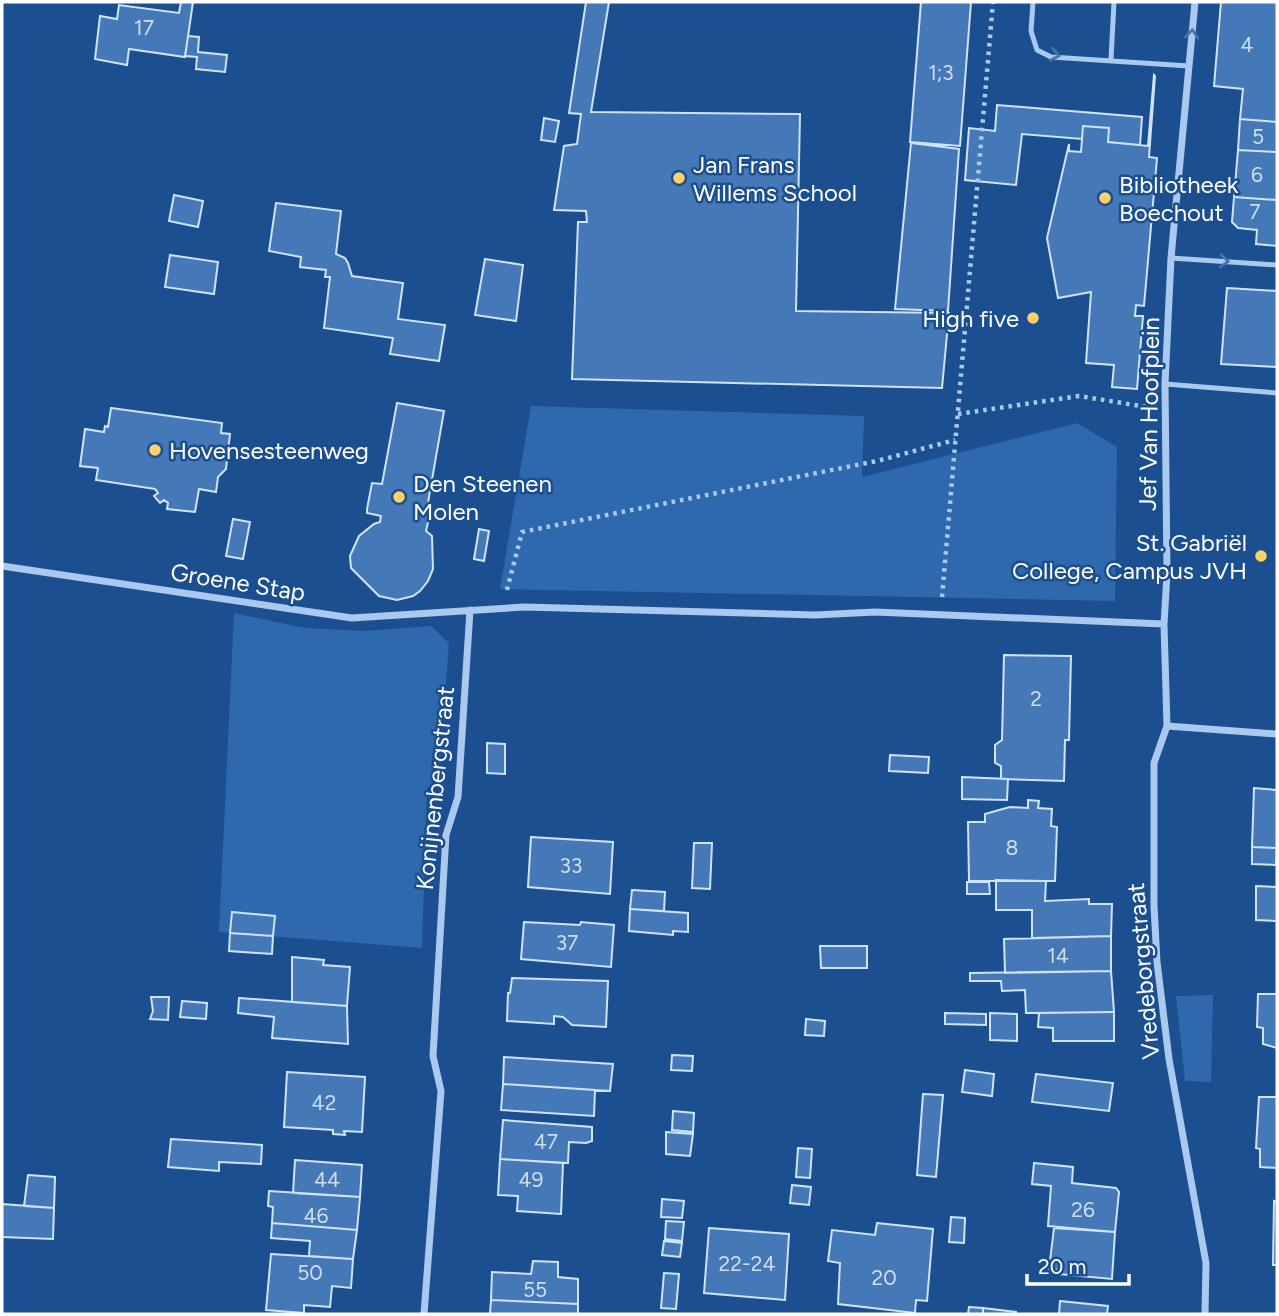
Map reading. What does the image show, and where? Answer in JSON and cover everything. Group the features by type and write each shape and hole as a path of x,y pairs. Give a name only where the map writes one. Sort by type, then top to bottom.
{"street":[{"name":"Jef Van Hoofplein","path":"1164,624 1167,574 1165,384 1171,258 1195,2"},
{"name":"Groene Stap","path":"2,566 352,618 470,610"},
{"path":"470,610 503,608 815,615 875,612 1164,624"},
{"name":"Konijnenbergstraat","path":"424,1314 441,1091 433,1056 446,835 458,797 470,610"},
{"name":"Vredeborgstraat","path":"1164,624 1167,726 1154,763 1154,906 1157,962 1169,1059 1206,1264 1205,1314"},
{"path":"1167,726 1277,734"}],"lane":[{"path":"1033,2 1031,31 1037,50 1051,57 1189,66"},
{"path":"1111,59 1114,2"},
{"path":"1171,258 1277,265"},
{"path":"1165,384 1277,393"}],"path":[{"path":"941,614 993,2"},
{"path":"958,414 1079,396 1165,410"},
{"path":"503,608 522,532 877,461 955,440"}],"shaded area":[{"path":"531,406 864,416 862,477 1077,423 1117,447 1115,601 500,589"},
{"path":"234,613 305,628 364,631 431,626 449,643 439,777 427,788 422,948 219,932"},
{"path":"1213,995 1211,1082 1185,1081 1176,996"}],"building":[{"path":"181,2 193,2 185,57 129,49 127,65 95,59 100,16 117,19 119,5 179,13"},
{"name":"Jan Frans Willems School","path":"586,2 609,2 591,112 800,114 796,311 949,313 942,388 572,379 578,222 587,222 586,211 554,210 564,146 577,144 581,114 569,113"},
{"name":"Jan Frans Willems School","path":"921,2 971,2 960,146 910,142"},
{"path":"1221,2 1277,2 1277,122 1240,119 1243,89 1214,86"},
{"path":"188,36 199,37 198,52 227,55 225,72 196,69 197,57 185,56"},
{"name":"Bibliotheek Boechout","path":"1154,75 1149,157 1157,158 1144,306 1136,305 1135,316 1143,316 1137,389 1112,387 1114,365 1086,363 1091,292 1058,298 1047,238 1069,144 1069,151 1081,152 1083,126 1109,128 1108,142 1148,146"},
{"path":"997,105 1142,117 1140,145 1108,142 1109,128 1083,126 1082,139 1022,134 1016,185 965,180 969,128 995,131"},
{"path":"544,118 559,121 555,142 541,140"},
{"path":"1240,119 1277,122 1277,152 1238,150"},
{"path":"911,143 959,149 948,311 895,309"},
{"path":"1238,150 1277,152 1277,200 1234,197"},
{"path":"174,195 203,201 198,227 169,221"},
{"path":"1234,197 1277,200 1277,246 1256,244 1257,230 1238,228 1232,222"},
{"path":"276,203 341,211 336,254 345,258 352,276 403,283 398,319 445,325 439,361 390,354 393,338 324,328 330,277 325,277 326,270 300,267 301,257 269,251"},
{"path":"170,255 218,262 214,294 165,287"},
{"path":"485,259 523,265 516,321 475,315"},
{"path":"1227,288 1277,291 1277,367 1221,364"},
{"name":"Den Steenen Molen","path":"397,403 444,411 426,514 430,514 426,531 432,536 433,569 420,591 413,596 397,600 379,596 351,568 350,556 359,536 380,522 381,516 367,513 367,509 372,483 382,484"},
{"name":"Hovensesteenweg","path":"111,408 222,423 221,433 230,434 226,469 218,477 216,492 199,489 195,512 167,509 168,503 164,500 160,503 154,496 158,493 155,489 96,480 98,468 80,466 85,429 104,432 105,426 108,427"},
{"path":"233,519 250,522 243,559 226,556"},
{"path":"479,529 489,531 484,561 474,559"},
{"path":"1004,655 1071,656 1069,740 1065,740 1064,781 1001,779 1001,766 995,763 995,745 1002,740"},
{"path":"487,743 505,744 505,774 487,773"},
{"path":"890,755 929,757 928,773 889,771"},
{"path":"962,777 1008,779 1007,800 962,799"},
{"path":"1254,788 1277,790 1277,848 1252,847"},
{"path":"1028,800 1039,801 1038,808 1052,809 1051,826 1057,827 1055,881 969,881 968,822 985,822 985,814 1010,807 1028,808"},
{"path":"531,837 613,842 610,894 528,887"},
{"path":"694,843 712,843 710,889 692,888"},
{"path":"1252,847 1277,848 1276,865 1252,864"},
{"path":"996,880 1046,881 1045,901 1089,899 1089,904 1112,904 1111,936 1032,938 1032,910 996,910"},
{"path":"967,882 989,882 990,894 967,894"},
{"path":"1256,886 1277,887 1277,921 1256,920"},
{"path":"632,890 665,892 664,911 630,909"},
{"path":"630,909 688,913 688,932 673,931 673,935 629,931"},
{"path":"232,912 275,916 273,936 230,933"},
{"path":"524,922 614,925 611,967 521,959"},
{"path":"230,933 273,936 272,954 229,951"},
{"path":"1111,936 1111,971 1005,973 1004,939"},
{"path":"820,946 867,946 867,968 821,968"},
{"path":"292,957 324,960 323,965 350,967 347,1006 292,1002"},
{"path":"1111,971 1114,1012 1026,1013 1025,990 1002,991 1001,981 970,981 970,973"},
{"path":"512,978 608,981 606,1027 572,1025 563,1017 554,1016 554,1024 507,1021 508,993"},
{"path":"1258,994 1277,994 1277,1048 1263,1044 1263,1028 1257,1027"},
{"path":"151,997 169,997 168,1020 150,1019 153,1011"},
{"path":"239,998 347,1006 348,1044 272,1038 274,1017 238,1013"},
{"path":"182,1001 207,1003 206,1019 180,1017"},
{"path":"1114,1012 1114,1041 1053,1041 1053,1028 1038,1027 1039,1013"},
{"path":"945,1013 986,1014 986,1025 945,1024"},
{"path":"990,1013 1017,1014 1017,1041 990,1040"},
{"path":"806,1019 825,1021 824,1036 805,1035"},
{"path":"672,1055 693,1056 692,1071 671,1070"},
{"path":"504,1057 613,1064 610,1091 503,1084"},
{"path":"965,1070 994,1074 992,1096 962,1092"},
{"path":"287,1072 365,1077 362,1132 344,1131 345,1135 333,1134 333,1130 284,1127"},
{"path":"1036,1074 1113,1083 1109,1111 1032,1102"},
{"path":"503,1084 595,1090 594,1116 501,1110"},
{"path":"923,1094 943,1095 936,1177 917,1175"},
{"path":"1259,1097 1277,1097 1277,1168 1260,1167 1260,1149 1256,1148"},
{"path":"673,1111 694,1113 693,1132 672,1130"},
{"path":"503,1120 592,1127 592,1141 569,1142 568,1163 500,1159"},
{"path":"666,1132 693,1134 690,1156 666,1154"},
{"path":"171,1139 262,1145 261,1164 219,1162 219,1171 168,1167"},
{"path":"798,1148 812,1149 810,1178 796,1177"},
{"path":"500,1159 563,1163 561,1214 517,1211 518,1196 498,1195"},
{"path":"295,1160 362,1165 360,1197 293,1193"},
{"path":"1034,1163 1073,1167 1072,1183 1116,1188 1119,1192 1115,1232 1048,1226 1051,1186 1032,1184"},
{"path":"28,1175 55,1177 54,1208 24,1206"},
{"path":"792,1185 811,1187 809,1205 790,1203"},
{"path":"269,1191 360,1197 357,1230 272,1223 273,1207 268,1206"},
{"path":"662,1199 684,1201 682,1218 661,1217"},
{"path":"1274,1201 1277,1202 1277,1265 1273,1265"},
{"path":"2,1204 54,1208 53,1239 2,1237"},
{"path":"951,1217 965,1218 964,1243 949,1242"},
{"path":"666,1221 684,1222 682,1241 665,1239"},
{"path":"272,1223 357,1230 353,1259 309,1256 310,1241 271,1238"},
{"path":"877,1223 933,1229 927,1301 916,1300 915,1313 838,1304 840,1263 828,1261 832,1230 875,1235"},
{"path":"709,1228 789,1234 785,1300 704,1293"},
{"path":"1054,1228 1115,1232 1112,1279 1059,1274 1059,1270 1049,1269"},
{"path":"664,1241 682,1243 680,1257 662,1255"},
{"path":"271,1254 353,1259 351,1288 332,1286 330,1307 304,1305 304,1313 266,1310"},
{"path":"533,1261 558,1262 558,1277 578,1279 578,1304 491,1300 492,1272 531,1274"},
{"path":"664,1273 679,1274 676,1309 661,1308"},
{"path":"491,1300 578,1304 578,1314 490,1314"},
{"path":"1060,1301 1108,1306 1107,1314 1059,1314"},
{"path":"969,1307 983,1308 983,1314 968,1314"},
{"path":"983,1308 1016,1312 1016,1314 983,1314"}],"place":[{"name":"Jan Frans Willems School","path":"679,178"},
{"name":"Bibliotheek Boechout","path":"1105,198"},
{"name":"High five","path":"1033,318"},
{"name":"Hovensesteenweg","path":"155,450"},
{"name":"Den Steenen Molen","path":"399,497"},
{"name":"St. Gabriël College, Campus JVH","path":"1261,556"}]}
